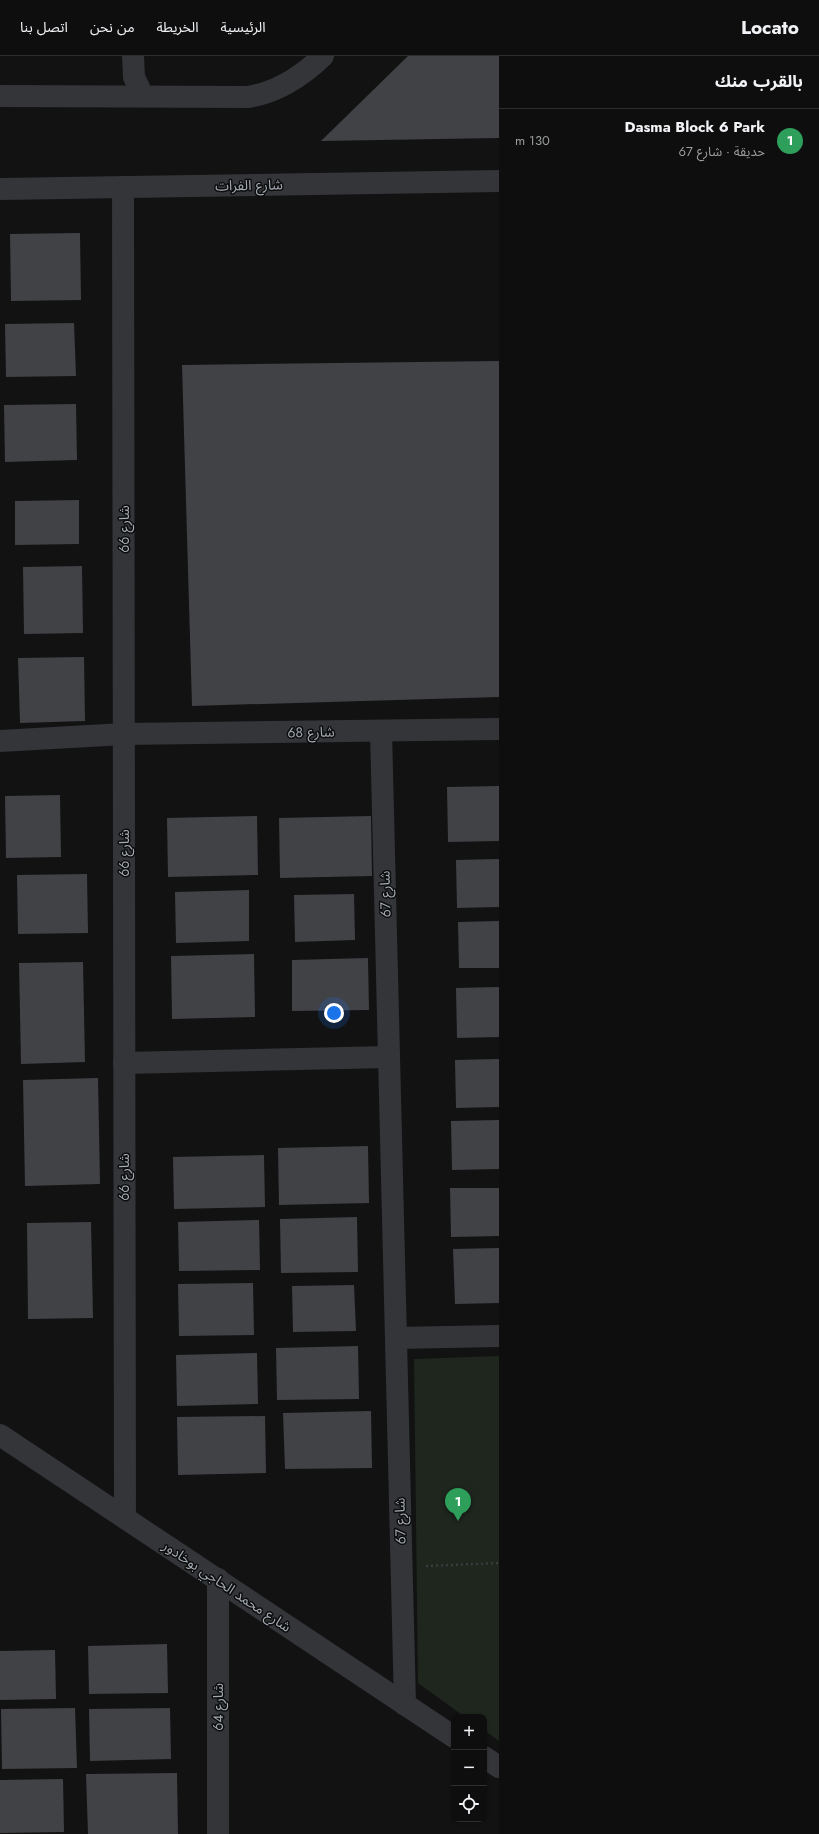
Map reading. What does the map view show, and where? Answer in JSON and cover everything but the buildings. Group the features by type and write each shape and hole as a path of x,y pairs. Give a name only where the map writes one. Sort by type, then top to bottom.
{"street":[{"path":"133,56 134,76 142,96"},
{"path":"0,96 247,97 263,95 296,78 307,71 323,56"},
{"name":"شارع الفرات","path":"0,189 499,181"},
{"name":"شارع 66","path":"123,187 125,1518"},
{"name":"شارع 68","path":"0,741 124,734 499,730"},
{"name":"شارع 67","path":"381,731 405,1705"},
{"path":"124,1063 389,1057"},
{"path":"396,1338 499,1336"},
{"name":"شارع محمد الحاجي بوخادور","path":"0,1435 451,1735"},
{"name":"شارع 64","path":"218,1579 218,1834"},
{"path":"487,1759 499,1767"}],"path":[{"path":"402,1567 499,1563"}],"shaded area":[{"path":"499,1356 499,1741 487,1732 487,1714 461,1714 418,1683 414,1359"}],"place":[{"name":"Dasma Block 6 Park","path":"458,1521"}]}
